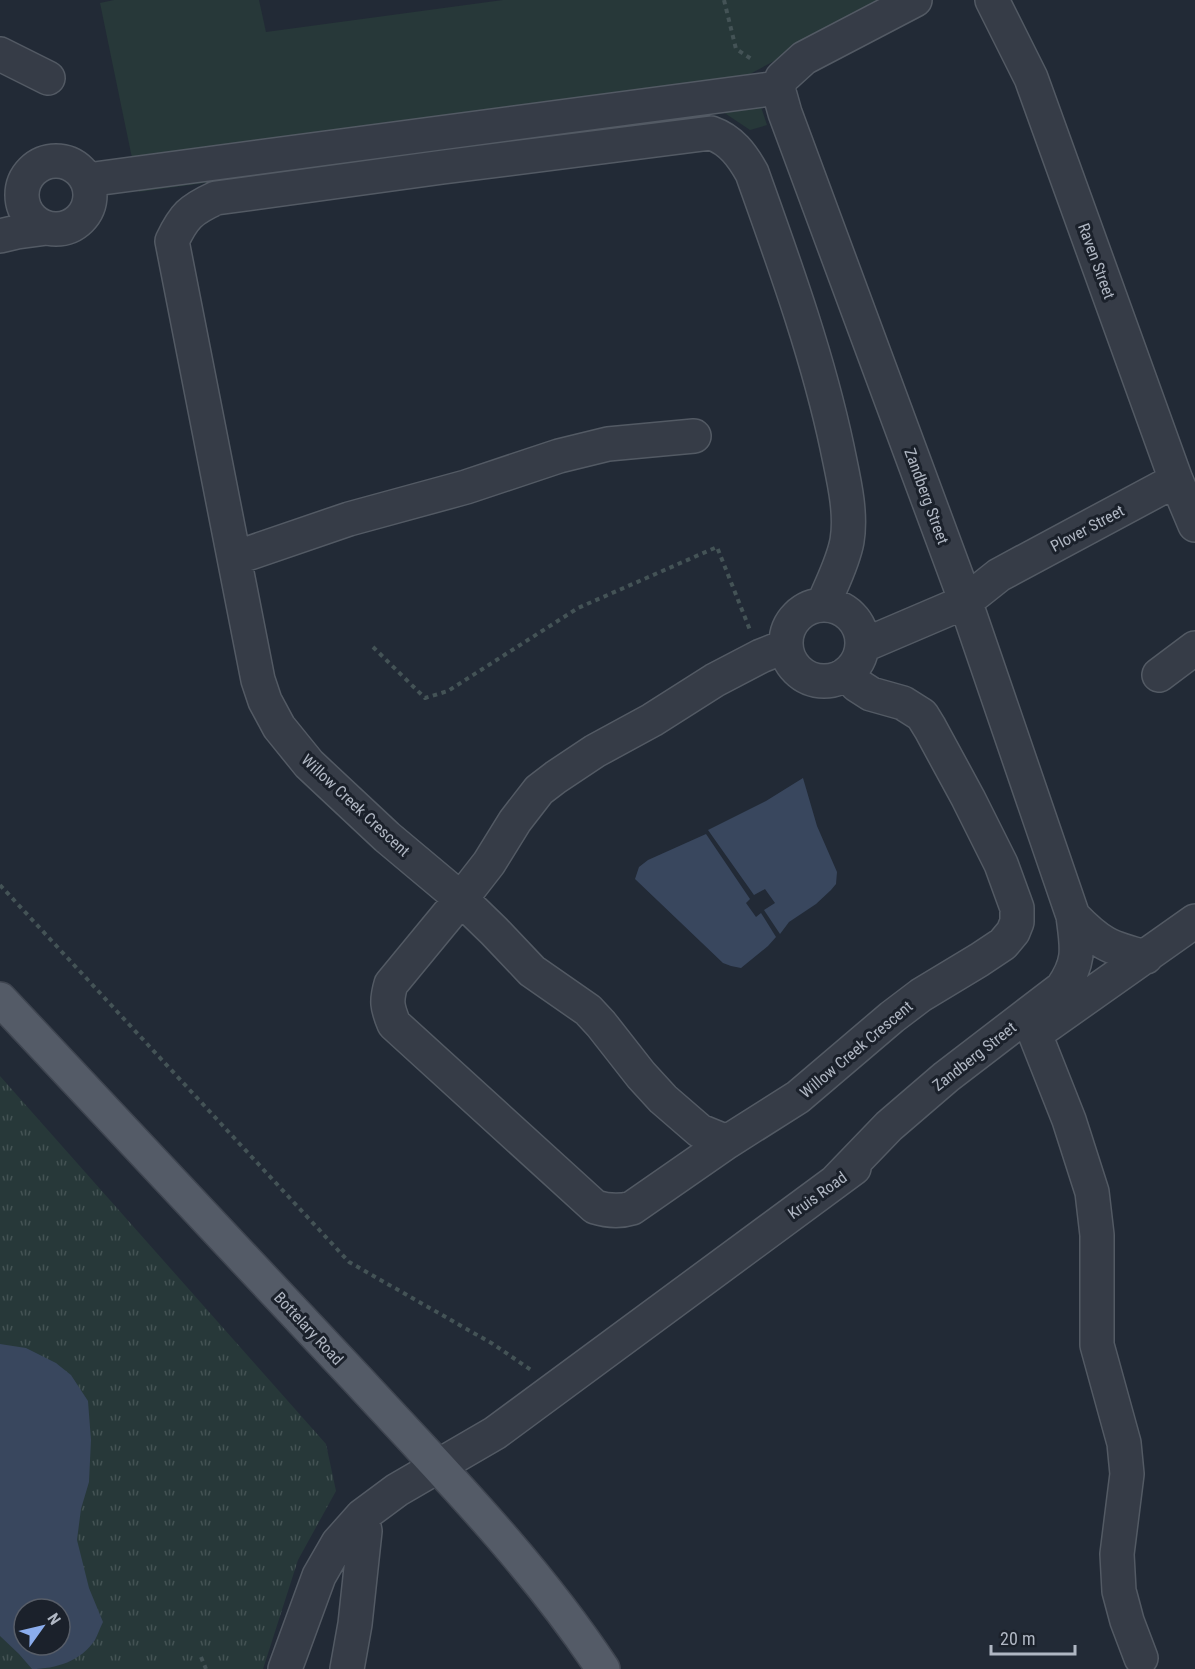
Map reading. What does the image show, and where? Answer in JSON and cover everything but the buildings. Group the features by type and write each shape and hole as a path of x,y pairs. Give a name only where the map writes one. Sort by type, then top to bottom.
{"main road":[{"name":"Bottelary Road","path":"0,999 484,1517 545,1589 603,1669"}],"street":[{"path":"87,180 780,83 804,58 915,0"},
{"name":"Raven Street","path":"992,0 1030,78 1176,480 1195,525"},
{"path":"0,54 48,78"},
{"name":"Zandberg Street","path":"780,83 785,113 962,593 1073,916 1077,950 1069,978 1062,988 946,1077 890,1126 836,1181"},
{"name":"Willow Creek Crescent","path":"823,605 842,559 847,541 849,515 826,395 798,300 752,172 744,158 723,137 711,133 216,198 198,206 182,221 172,241 258,680 265,701 279,727 309,764 387,837 461,899 532,971 588,1010 663,1099 700,1131 727,1142 798,1097 921,995 1003,944 1013,932 1017,922 1017,908 1001,864 922,715 903,703 871,694 846,674"},
{"path":"0,236 47,228 63,228 77,222 87,210 90,195 87,180 77,168 64,161 48,161 12,183 21,194 24,209 34,222 47,228"},
{"path":"235,558 349,519 466,487 559,456 608,444 694,436"},
{"name":"Plover Street","path":"962,593 1176,480"},
{"path":"859,633 962,593"},
{"path":"727,1142 632,1208 621,1211 595,1207 394,1024 387,999 391,984 489,863 515,821 539,790 595,751 652,720 716,680 773,651 794,619 805,609 818,605 832,605 846,611 859,633 857,663 836,680 813,680 794,667 789,657 773,651"},
{"path":"1159,675 1195,648"},
{"name":"Zandberg Street","path":"1073,916 1091,935 1111,947 1146,957"},
{"name":"Kruis Road","path":"285,1669 319,1576 338,1543 363,1516 397,1490 495,1433 1035,1034 1195,921"},
{"path":"1035,1034 1069,1120 1092,1192 1097,1235 1097,1345 1124,1443 1127,1474 1117,1554 1119,1591 1141,1658"},
{"path":"347,1669 355,1624 365,1531 363,1516"}],"path":[{"path":"724,0 736,49 780,83"},
{"path":"373,647 425,698 448,691 578,608 717,547 773,651"},
{"path":"0,885 349,1262 493,1344 556,1387"},
{"path":"201,1657 206,1669"}],"green space":[{"path":"114,0 259,0 266,32 503,0 887,0 750,74 767,125 750,130 723,112 139,192 100,3"},
{"path":"0,1076 326,1444 336,1491 298,1560 263,1669 0,1669"}],"water":[{"path":"803,778 817,826 837,872 836,884 816,904 789,922 780,934 764,910 775,903 765,889 754,895 708,830 766,801"},
{"path":"706,834 750,899 746,903 756,917 761,913 776,937 741,968 723,963 635,879 639,867 648,860"},
{"path":"0,1344 26,1348 56,1363 71,1375 88,1401 91,1440 89,1482 81,1509 77,1540 89,1588 103,1622 95,1640 83,1653 59,1665 32,1669 22,1657 72,1657 72,1597 12,1597 12,1647 0,1636"}]}
